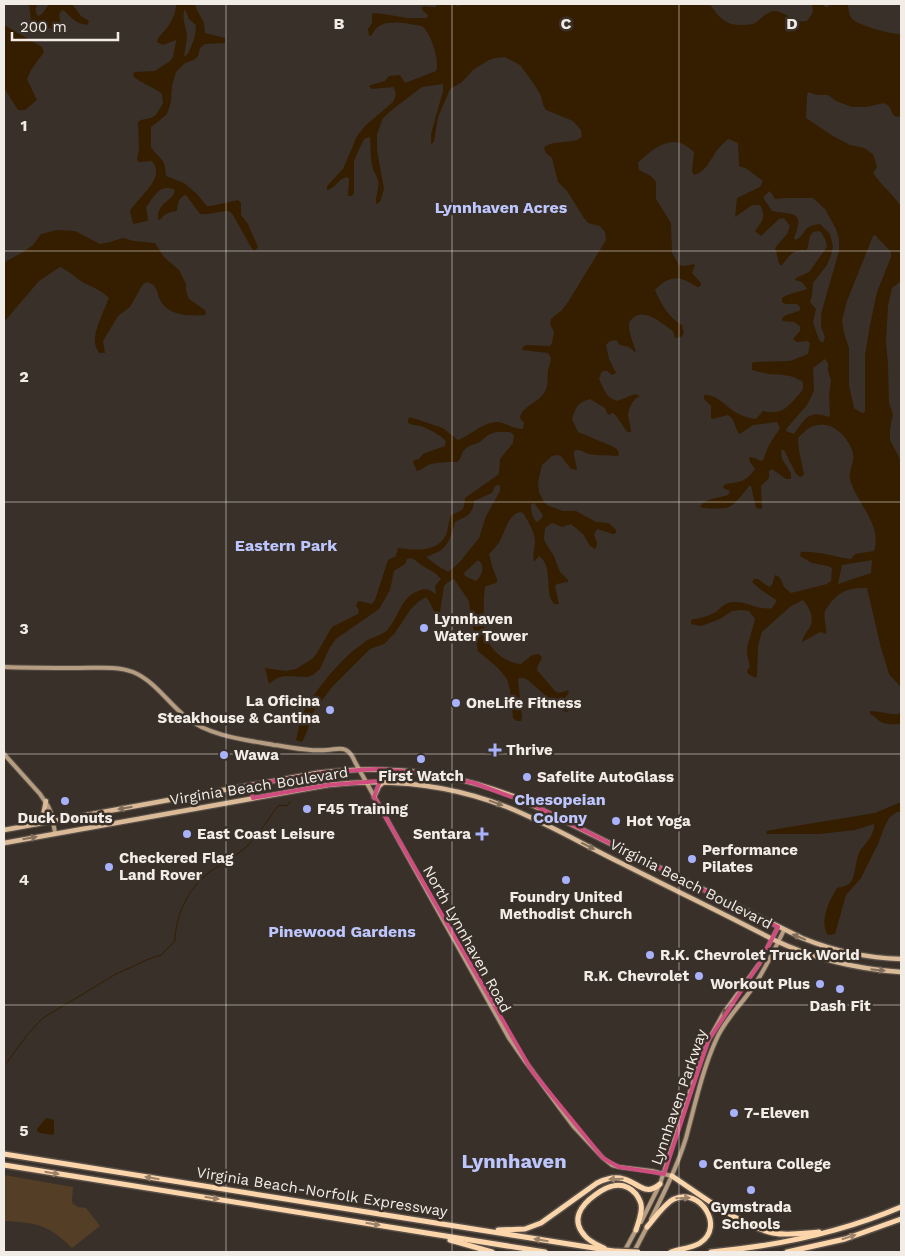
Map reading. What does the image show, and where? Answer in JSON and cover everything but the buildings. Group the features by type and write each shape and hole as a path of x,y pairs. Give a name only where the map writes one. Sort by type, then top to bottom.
{"highway":[{"name":"Virginia Beach-Norfolk Expressway","path":"4,1154 483,1231 610,1250 636,1252"},
{"name":"Virginia Beach-Norfolk Expressway","path":"4,1165 545,1252"},
{"path":"672,1176 734,1217 774,1233 793,1235 837,1230"},
{"path":"483,1231 517,1230 533,1227 548,1219 598,1183 607,1179 626,1179 650,1190 660,1184"},
{"path":"610,1250 584,1236 579,1228 579,1212 584,1203 602,1189 610,1186 628,1187 638,1196 641,1210 636,1230"},
{"path":"647,1227 668,1203 677,1198 686,1197 693,1199 705,1208 710,1217 711,1226 706,1236 700,1243 670,1252"},
{"path":"711,1252 778,1244 837,1230 901,1207"},
{"path":"787,1252 800,1251 852,1237 901,1219"},
{"path":"437,1235 492,1252"}],"main road":[{"name":"Virginia Beach Boulevard","path":"4,830 317,773 393,770 436,774 479,784 513,796 814,943 841,951 901,959"},
{"name":"Virginia Beach Boulevard","path":"4,843 317,786 366,782 420,785 448,790 504,806 772,939 808,954 854,967 901,972"},
{"path":"374,797 379,786 384,782"},
{"path":"250,785 253,798"},
{"path":"35,824 43,816 46,801"}],"street":[{"name":"North Lynnhaven Road","path":"4,667 111,668 130,671 150,682 187,718 200,726 229,736 265,743 310,750 344,750 350,754 509,1038 574,1127 608,1163 619,1167 652,1171 672,1176"},
{"path":"4,754 46,801 50,808 55,833"},
{"name":"Lynnhaven Parkway","path":"624,1252 664,1174 690,1090 708,1041 723,1014 759,964 778,927"},
{"name":"Lynnhaven Parkway","path":"636,1252 672,1176 686,1139 697,1095 715,1041 724,1025 752,990 784,930"}],"highlighted area":[{"path":"377,769 424,773 474,783 531,804 778,927 759,964 708,1041 664,1174 619,1167 603,1158 532,1071 374,797 380,781 328,785 253,798 250,785 327,772"}],"shaded area":[{"path":"29,4 38,4 36,13 38,16 42,14 49,4 72,4 81,16 89,21 87,25 80,23 63,10 59,15 61,25 54,28 46,28 31,21"},
{"path":"176,4 195,4 204,23 205,33 225,38 225,43 205,44 200,48 198,56 194,60 185,63 176,72 167,114 151,127 151,147 163,162 166,176 184,183 207,206 238,200 241,203 241,215 248,224 258,247 255,251 229,211 200,214 186,195 180,199 177,211 168,213 158,220 160,209 171,198 175,190 170,188 161,189 146,207 147,221 133,224 130,211 149,188 156,174 156,167 152,161 139,162 137,160 139,149 138,122 156,115 163,103 162,94 133,76 134,72 155,71 173,57 176,40 163,45 157,42 171,23","holes":["185,9 189,19 196,25 195,33 189,52 184,56 187,35 184,18"]},
{"path":"437,4 454,4 457,6 466,4 710,4 724,20 732,24 744,25 754,24 772,11 783,13 798,21 807,21 813,12 812,4 823,4 825,7 828,7 830,4 848,4 850,16 856,22 890,33 901,34 901,117 894,116 889,106 884,103 866,107 852,107 836,101 828,95 817,95 808,92 806,118 833,136 850,145 864,148 873,154 877,167 873,173 900,205 901,281 892,288 888,306 886,342 889,403 893,414 890,440 901,461 901,689 889,674 867,588 848,590 836,597 825,611 826,634 820,632 802,642 811,624 811,613 803,600 791,606 762,632 758,646 756,678 748,674 747,670 750,667 747,648 755,619 749,611 732,611 720,619 701,626 691,624 691,620 711,614 731,602 739,602 767,609 772,608 776,600 752,582 754,579 758,579 769,587 772,585 775,575 778,576 785,588 791,593 827,584 831,581 832,568 812,563 800,556 801,552 819,553 851,559 855,554 874,551 876,541 872,523 850,479 853,456 851,447 840,432 823,424 811,427 798,438 804,475 800,477 796,474 784,450 781,450 782,459 791,473 791,479 786,479 772,469 769,471 769,478 761,486 761,509 756,508 751,486 729,507 700,507 709,500 728,495 730,491 723,488 725,484 739,482 749,477 755,469 750,462 750,457 763,460 769,445 780,428 777,422 753,425 740,434 733,420 728,415 711,418 711,406 704,399 704,395 716,398 741,415 756,419 763,411 776,412 786,408 802,391 803,382 799,379 752,370 752,363 790,361 808,354 810,343 807,341 797,342 793,339 800,331 800,326 794,322 783,321 782,318 800,310 800,307 797,304 785,304 782,302 782,298 807,289 802,282 795,280 809,272 827,247 821,232 813,232 810,236 807,250 795,252 780,265 775,248 787,234 790,226 784,218 779,219 761,236 755,231 763,219 760,205 752,205 735,217 737,198 760,187 763,181 747,169 739,166 738,143 728,139 720,147 706,168 694,175 692,171 694,152 684,144 674,142 657,147 638,163 639,170 651,176 656,182 656,199 671,223 672,253 679,265 695,265 692,273 701,283 699,287 676,278 664,282 655,290 666,310 682,325 684,333 681,337 675,338 673,331 664,324 642,314 637,315 629,323 636,353 629,347 620,345 616,340 610,341 606,345 609,359 616,373 612,375 607,371 603,371 601,373 599,379 606,393 610,398 617,401 635,394 640,396 631,404 629,410 628,416 631,432 627,432 613,413 608,415 605,408 590,399 582,402 576,409 572,419 578,432 614,447 618,450 618,456 592,455 576,450 574,455 577,470 571,469 561,456 552,456 542,465 538,482 539,492 544,502 549,506 563,511 576,511 596,522 609,523 616,530 616,533 613,534 597,529 594,535 597,544 595,549 590,546 583,534 571,524 562,527 552,523 545,528 544,539 546,544 554,556 560,572 568,580 568,582 555,586 559,604 554,604 550,597 547,569 543,560 539,556 534,562 535,538 524,514 521,512 512,516 498,544 489,554 497,582 485,587 484,592 485,628 489,644 510,662 521,664 532,655 539,654 542,657 537,670 555,691 559,693 569,690 562,701 568,706 568,712 563,711 528,680 519,678 522,717 521,721 513,718 507,679 498,668 478,651 469,601 454,579 444,586 440,612 435,613 426,597 418,602 410,610 395,633 384,644 370,649 332,687 314,711 302,742 296,740 308,703 335,669 346,657 367,640 385,632 390,627 403,604 412,594 425,589 435,594 435,586 441,579 415,560 407,559 405,564 394,571 390,590 379,609 336,639 330,647 320,669 313,675 308,677 285,676 277,678 269,684 265,668 286,671 296,669 312,659 332,627 358,614 359,610 356,606 359,601 372,604 388,560 396,556 398,548 425,549 431,548 442,541 446,535 451,515 462,510 465,498 499,474 500,459 513,443 514,435 510,432 496,432 488,435 480,442 469,446 463,451 457,462 431,464 417,471 414,460 419,459 423,454 445,446 446,441 438,434 421,426 408,423 408,419 410,417 443,428 458,440 481,427 496,422 523,429 524,423 520,418 521,414 546,390 551,358 548,353 522,350 523,347 526,345 550,346 554,332 550,324 551,319 568,302 606,240 605,232 600,226 588,223 567,191 558,182 552,158 545,152 544,147 553,143 573,141 582,137 581,130 573,121 546,110 541,96 520,65 505,57 489,60 473,70 462,82 450,89 438,117 434,142 431,144 431,134 443,91 443,84 422,87 383,118 377,134 377,150 384,189 380,202 376,204 378,179 372,165 370,137 364,139 354,162 354,193 352,196 348,195 349,179 347,177 327,190 327,186 343,169 357,136 365,126 394,100 396,92 393,87 372,89 369,86 385,81 389,76 400,75 405,83 436,71 437,61 434,47 429,35 422,26 387,23 381,25 369,36 368,29 372,23 373,13 408,18 427,18 428,15 423,11 422,7 436,7","holes":["770,191 775,199 813,198 825,209 836,229 839,239 839,251 821,314 821,327 825,337 823,343 819,340 813,322 816,309 810,302 813,283 827,265 831,255 833,246 830,234 820,224 814,225 796,240 794,238 798,223 796,216 772,211 764,196","875,235 891,252 891,257 877,292 870,325 865,355 865,412 862,413 854,408 849,385 849,348 842,320 847,301","825,359 828,363 831,381 829,417 812,415 804,420 794,434 786,431 807,405 814,391 813,368","499,485 500,491 486,516 479,538 459,563 448,572 426,557 438,552 445,546 450,539 455,522 471,512 474,501 492,493 495,486","534,503 543,515 542,518 537,522 531,504","478,560 482,565 482,570 477,580 465,576 464,573","872,560 871,573 838,584 842,565"]},
{"path":"4,25 42,47 44,52 27,79 37,100 25,110 18,110 4,88"},
{"path":"57,230 75,231 100,244 123,238 155,243 164,257 179,270 186,284 189,299 205,310 206,315 188,315 170,311 162,303 156,288 147,282 143,284 130,307 118,316 103,341 105,353 99,353 95,337 109,298 60,267 39,281 4,322 5,262 33,245 41,234"},
{"path":"901,709 901,724 884,723 870,714 870,711 899,714"},
{"path":"901,802 901,812 897,812 889,818 861,878 846,895 835,934 828,935 824,924 828,905 837,888 851,882 858,855 871,835 874,824 855,830 819,834 766,834 767,831 875,813"},
{"path":"46,1118 54,1120 53,1135 37,1131"},
{"path":"4,1175 73,1187 73,1204 86,1208 100,1226 72,1248 49,1229 34,1224 4,1221"}],"waterway":[{"path":"7,1063 28,1034 43,1018 116,974 161,955 175,941 180,914 193,889 208,873 246,847 277,807 280,805 287,806 290,802"}],"place":[{"name":"Lynnhaven Water Tower","path":"424,628"},
{"name":"OneLife Fitness","path":"456,703"},
{"name":"La Oficina Steakhouse & Cantina","path":"330,710"},
{"name":"Thrive","path":"495,750"},
{"name":"Wawa","path":"224,755"},
{"name":"First Watch","path":"421,759"},
{"name":"Safelite AutoGlass","path":"527,777"},
{"name":"Duck Donuts","path":"65,801"},
{"name":"F45 Training","path":"307,809"},
{"name":"Hot Yoga","path":"616,821"},
{"name":"East Coast Leisure","path":"187,834"},
{"name":"Sentara","path":"482,834"},
{"name":"Performance Pilates","path":"692,859"},
{"name":"Checkered Flag Land Rover","path":"109,867"},
{"name":"Foundry United Methodist Church","path":"566,880"},
{"name":"R.K. Chevrolet Truck World","path":"650,955"},
{"name":"R.K. Chevrolet","path":"699,976"},
{"name":"Workout Plus","path":"820,984"},
{"name":"Dash Fit","path":"840,989"},
{"name":"7-Eleven","path":"734,1113"},
{"name":"Centura College","path":"703,1164"},
{"name":"Gymstrada Schools","path":"751,1190"}],"district":[{"name":"Lynnhaven Acres","path":"501,207"},
{"name":"Eastern Park","path":"286,545"},
{"name":"Chesopeian Colony","path":"560,808"},
{"name":"Pinewood Gardens","path":"342,931"},
{"name":"Lynnhaven","path":"514,1161"}]}
